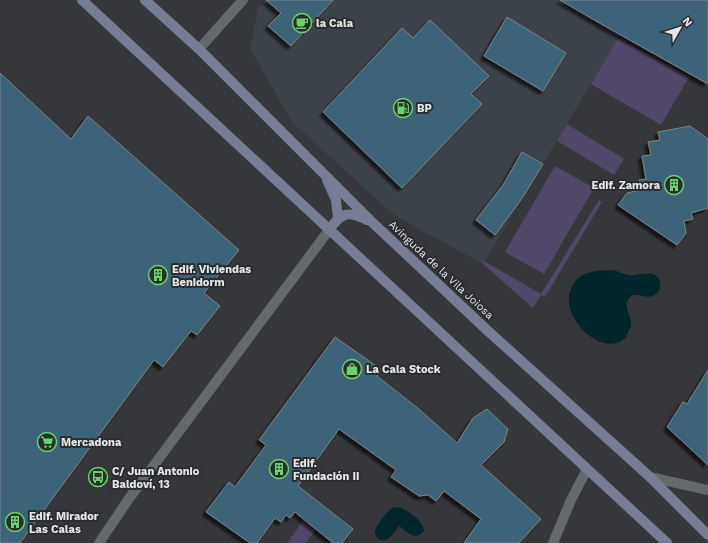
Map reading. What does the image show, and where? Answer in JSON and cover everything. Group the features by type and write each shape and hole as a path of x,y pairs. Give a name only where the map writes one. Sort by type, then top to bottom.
{"main road":[{"path":"82,0 328,230 465,354 667,543"},
{"name":"Avinguda de la Vila Joiosa","path":"145,0 199,49 374,223 488,331 650,477 708,535"},
{"path":"325,174 336,200 338,218 328,230"},
{"name":"Avinguda de la Vila Joiosa","path":"338,218 346,214 357,215 374,223"}],"street":[{"path":"199,49 243,0"},
{"path":"100,543 128,500 328,230"},
{"path":"553,543 571,500 587,469"},
{"path":"650,477 708,490"}],"shaded area":[{"path":"266,0 560,0 620,35 483,264 394,215 293,123 250,49 258,8"},
{"path":"618,38 689,77 661,125 591,84"},
{"path":"567,124 624,159 614,175 557,141"},
{"path":"555,166 594,188 544,274 505,252"},
{"path":"599,200 602,202 545,297 541,295 533,308 483,264 484,261 541,294"},
{"path":"317,501 329,511 306,543 287,543"}],"water":[{"path":"613,270 628,275 655,275 658,277 660,282 660,288 657,293 650,297 635,295 629,298 627,301 627,306 631,327 623,340 613,344 602,342 591,337 582,329 574,318 570,307 569,296 573,285 581,276 592,272"},
{"path":"398,507 406,510 418,519 424,531 417,536 414,536 399,526 389,538 380,540 375,534 377,527 392,508"}],"building":[{"path":"266,0 333,0 291,46 268,26 281,13"},
{"path":"560,0 708,0 708,84 603,25"},
{"path":"507,17 566,53 543,91 484,56"},
{"name":"BP","path":"430,20 489,76 471,94 482,104 402,188 323,112 402,28 413,38"},
{"path":"0,73 71,139 88,116 239,250 204,293 220,306 197,335 191,331 163,367 154,360 20,543 0,543"},
{"name":"Edif. Zamora","path":"690,126 708,139 708,208 691,213 693,219 684,221 686,233 677,245 618,205 627,193 641,190 639,180 646,179 642,156 651,155 648,142 660,140 658,132"},
{"path":"522,152 543,164 523,197 495,235 476,220 503,185"},
{"path":"335,337 382,370 377,376 420,410 457,443 473,418 487,409 508,429 504,442 481,465 541,519 519,543 464,543 481,519 444,491 436,501 428,495 419,496 391,477 396,470 339,429 298,486 353,529 342,543 333,543 295,512 290,518 286,515 281,522 275,518 257,543 250,543 206,512 229,482 235,487 266,445 259,440"},
{"path":"708,370 708,465 667,427 683,402 687,404"}],"place":[{"name":"la Cala","path":"302,23"},
{"name":"BP","path":"403,108"},
{"name":"Edif. Zamora","path":"674,185"},
{"name":"Edif. Viviendas Benidorm","path":"158,275"},
{"name":"La Cala Stock","path":"352,369"},
{"name":"Mercadona","path":"47,442"},
{"name":"Edif. Fundación II","path":"279,469"},
{"name":"C/ Juan Antonio Baldoví, 13","path":"98,477"},
{"name":"Edif. Mirador Las Calas","path":"15,522"}]}
